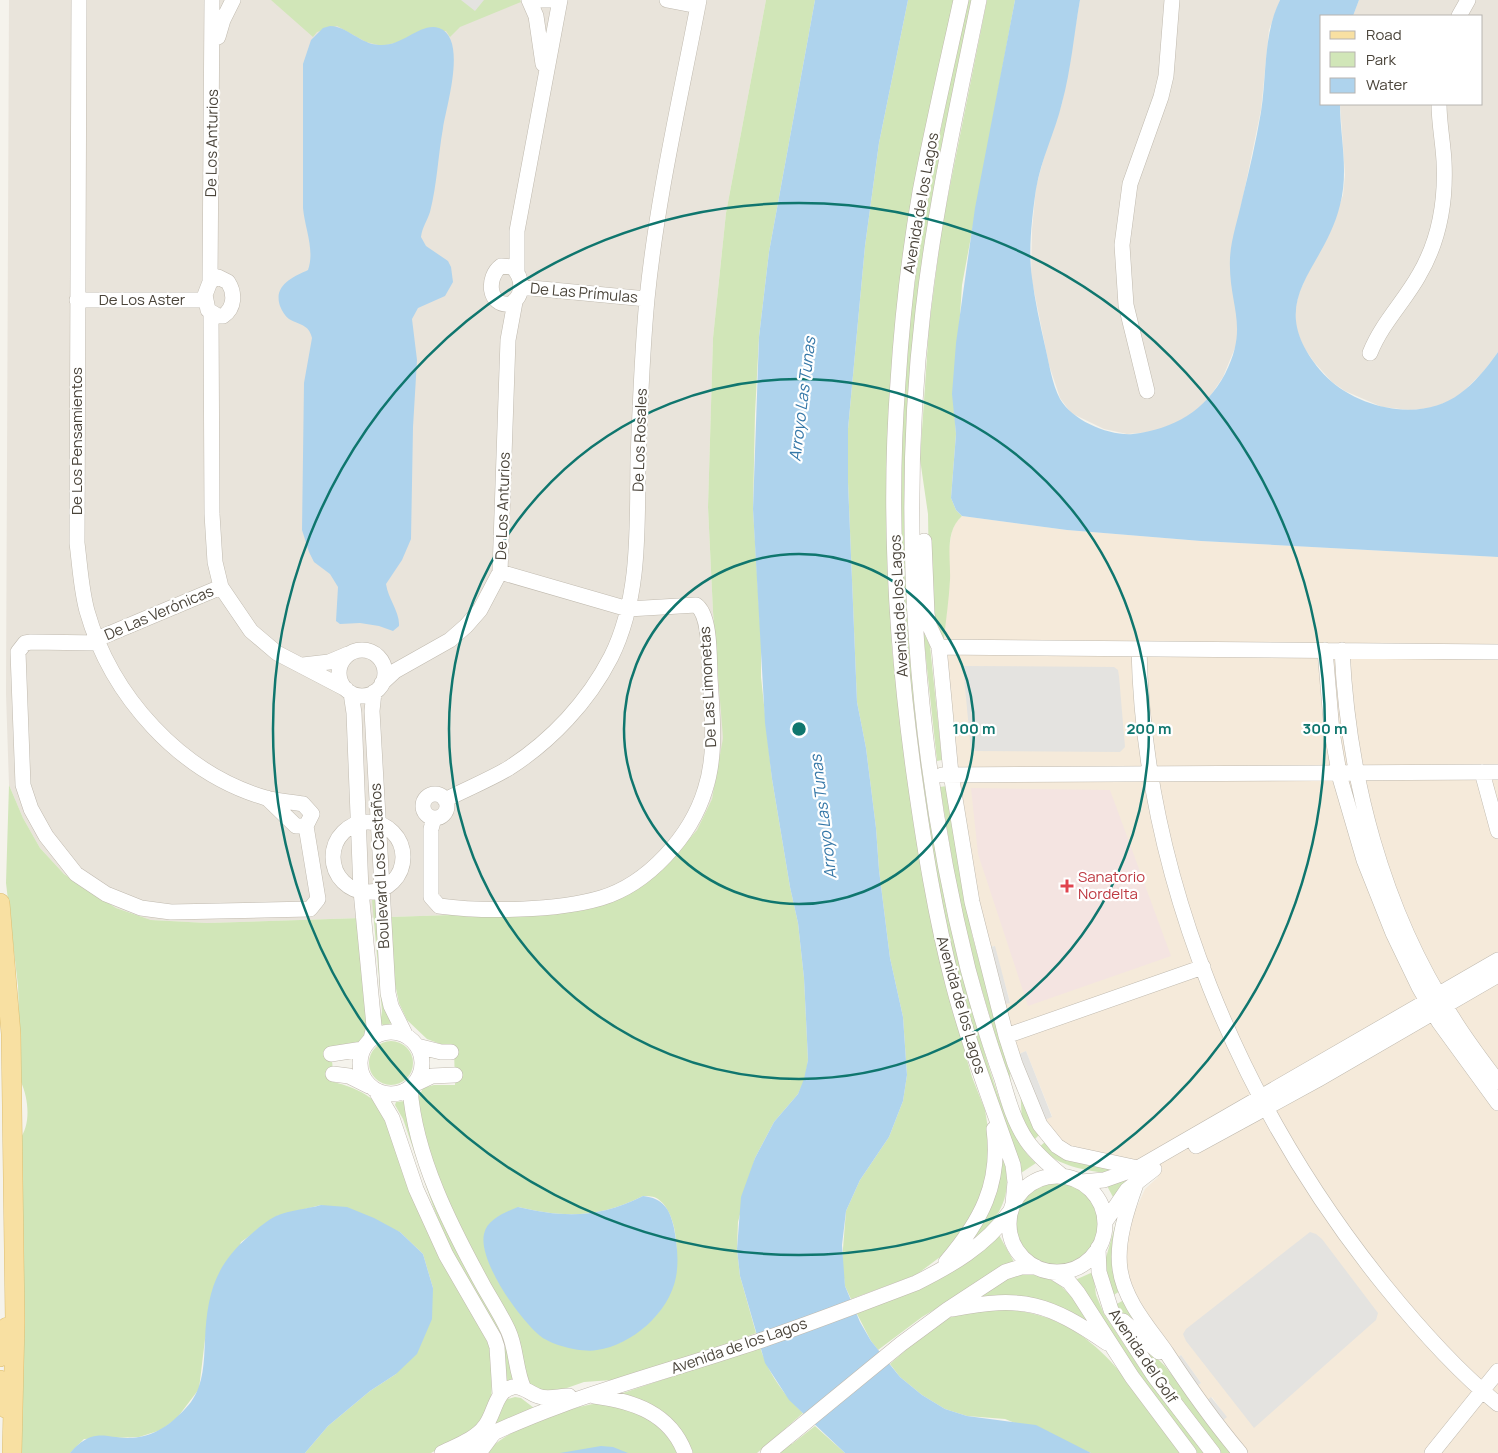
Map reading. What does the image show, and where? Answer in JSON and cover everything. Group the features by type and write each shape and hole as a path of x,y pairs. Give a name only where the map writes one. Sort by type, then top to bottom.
{"main road":[{"path":"0,903 11,1034 15,1331 11,1453"},
{"path":"0,1357 7,1329 13,1266"},
{"path":"0,1380 6,1400 11,1453"}],"street":[{"name":"De Los Pensamientos","path":"79,0 77,543 87,610 98,641 118,682 152,726 201,766 230,784 267,798"},
{"path":"212,0 214,51"},
{"path":"214,51 223,20 234,0"},
{"path":"529,0 536,16 541,43 544,78"},
{"path":"538,0 550,0"},
{"path":"508,340 515,302 521,287 517,272 516,231 560,0"},
{"path":"667,0 699,3"},
{"name":"Avenida de los Lagos","path":"454,1453 496,1431 551,1408 743,1347 871,1300 938,1272 985,1241 1011,1208 1014,1182 1013,1165 991,1108 953,986 934,904 904,704 897,602 894,514 898,383 912,246 920,193 961,0"},
{"name":"Avenida de los Lagos","path":"979,0 939,191 922,312 913,450 915,604 922,703 932,775 954,912 975,995 1014,1118 1032,1149 1061,1175"},
{"path":"1147,391 1126,305 1122,245 1130,184 1161,97 1166,76 1172,0"},
{"path":"1460,15 1468,0"},
{"name":"De Los Rosales","path":"434,818 424,812 424,800 434,794 445,800 511,767 562,725 579,706 604,669 617,643 628,609 635,556 647,299 661,191 699,3"},
{"name":"De Los Anturios","path":"210,282 214,51"},
{"path":"1370,352 1381,328 1428,260 1436,234 1443,202 1444,181 1439,105"},
{"path":"508,340 503,319 493,297 491,286 496,269 516,231"},
{"path":"211,234 233,296 232,307 213,362"},
{"path":"496,269 506,266 517,272"},
{"path":"229,284 218,277 210,282 206,289 213,362 212,514 215,562 221,587 251,631 277,653 348,691 362,696 378,687 384,670 375,654"},
{"name":"De Las Prímulas","path":"521,287 647,299"},
{"path":"493,297 505,305 515,302"},
{"name":"De Los Aster","path":"77,300 208,306"},
{"path":"208,306 223,316 232,307"},
{"name":"De Los Anturios","path":"378,687 395,671 450,640 466,626 480,610 500,572 508,340"},
{"path":"913,450 922,510 927,614 929,624 939,646 951,774 972,902 1006,1036 1015,1064 1040,1124 1057,1146 1068,1153 1143,1170"},
{"path":"500,572 628,609"},
{"name":"De Las Verónicas","path":"98,641 221,587"},
{"name":"De Las Limonetas","path":"434,818 431,829 431,897 439,906 513,909 562,905 601,898 635,880 666,853 698,809 710,773 713,733 708,646 704,615 696,605 628,609"},
{"path":"98,641 31,642 26,643 18,652 23,785 31,809 46,836 76,874 122,901 157,910 171,912 310,910 318,899 306,826 312,814 304,804 267,798"},
{"path":"939,646 1498,652"},
{"path":"1139,649 1140,696 1151,774 1168,859 1203,966 1229,1032 1264,1102 1296,1158 1365,1261 1442,1352 1498,1404"},
{"path":"299,665 329,662 362,650 391,660 412,662"},
{"path":"1325,650 1332,732 1340,774 1364,860 1393,933 1498,1103"},
{"path":"1342,650 1344,702 1356,774 1368,820 1401,920 1436,1003 1498,1082"},
{"path":"348,654 344,658 339,671 342,684 348,691"},
{"name":"Boulevard Los Castaños","path":"378,687 372,711 388,992 391,1006 412,1041"},
{"name":"Boulevard Los Castaños","path":"348,691 354,713 361,891 374,1026 367,1044"},
{"path":"1482,772 1498,831"},
{"path":"932,775 1498,772"},
{"path":"267,798 296,826 306,826"},
{"path":"357,823 377,823 395,834 403,854 398,875 382,888 361,891 342,879 336,869 335,847 340,837 357,823"},
{"path":"1081,1182 1098,1199 1105,1222 1104,1236 1098,1248 1090,1259 1066,1271 1053,1272 1027,1262 1013,1245 1009,1229 1011,1208 1024,1189 1037,1179 1061,1175 1081,1182 1104,1180 1143,1170 1436,1003 1498,960"},
{"path":"1006,1036 1203,966"},
{"path":"1436,1003 1498,975"},
{"path":"331,1054 367,1044 388,1032 441,1052 451,1052"},
{"path":"412,1041 421,1056 422,1066 419,1076 412,1086 416,1127 428,1165 456,1234 508,1331 517,1375 524,1388"},
{"path":"367,1044 360,1059 360,1069 364,1080 374,1089 392,1118 416,1189 446,1256 494,1338 497,1347 500,1394 496,1407 484,1428 442,1453"},
{"path":"1014,1118 1015,1064"},
{"path":"333,1074 349,1076 374,1089 394,1094 432,1076 455,1075"},
{"path":"938,1272 969,1235 987,1198 996,1160 991,1108"},
{"path":"1105,1222 1116,1203 1143,1170"},
{"path":"1143,1170 1123,1232 1120,1270 1130,1298 1175,1366 1240,1453"},
{"name":"Avenida del Golf","path":"1098,1248 1098,1272 1111,1310 1154,1376 1213,1453"},
{"path":"768,1453 901,1344 947,1310 1005,1272 1021,1267 1036,1267"},
{"name":"Avenida del Golf","path":"1053,1272 1069,1282 1132,1377 1188,1453"},
{"path":"947,1310 995,1302 1029,1304 1058,1312 1078,1322 1114,1348"},
{"path":"1111,1310 1175,1366"},
{"path":"1432,1453 1498,1371"},
{"path":"500,1394 512,1387 524,1388 540,1397 588,1396 632,1403 652,1413 669,1428 685,1453"},
{"path":"478,1453 496,1431"}],"shaded area":[{"path":"9,0 766,0 726,213 713,338 708,507 713,612 722,701 723,738 720,766 712,799 697,830 668,863 648,879 539,912 207,923 151,920 116,908 64,874 40,848 23,818 9,785 6,694"},
{"path":"461,0 484,0 475,11"},
{"path":"1080,0 1280,0 1269,30 1261,110 1230,260 1239,327 1237,343 1223,377 1207,401 1193,413 1173,425 1152,432 1127,434 1104,429 1071,413 1060,398 1049,365 1031,276 1032,229 1036,187 1062,103"},
{"path":"1359,0 1498,0 1498,352 1484,371 1464,391 1454,399 1432,408 1410,410 1382,407 1345,391 1332,382 1303,346 1296,328 1295,310 1299,293 1316,255 1330,232 1343,195 1345,175 1340,105 1483,105 1483,15 1353,15"},
{"path":"962,516 1067,530 1201,541 1498,557 1498,1453 1245,1453 1220,1423 1226,1417 1212,1397 1205,1402 1194,1388 1201,1383 1181,1355 1174,1360 1126,1278 1124,1255 1131,1220 1145,1189 1158,1177 1147,1156 1132,1162 1060,1143 1044,1120 1052,1116 1026,1051 1019,1054 1001,1005 1010,1002 994,946 986,948 978,907 945,676 944,638 950,577 947,559 952,531 956,522"},
{"path":"963,666 1114,667 1118,670 1119,676 1125,747 1120,752 971,751"},
{"name":"Sanatorio Nordelta","path":"971,788 1110,790 1171,956 1028,1006 978,854"},
{"path":"995,946 1010,1003 1001,1005 986,948"},
{"path":"1026,1051 1052,1117 1044,1120 1019,1054"},
{"path":"1310,1232 1322,1239 1378,1313 1376,1320 1254,1428 1186,1341 1183,1334 1186,1329"},
{"path":"1181,1355 1201,1383 1194,1388 1174,1360"},
{"path":"1211,1397 1227,1417 1220,1423 1205,1402"}],"green space":[{"path":"271,0 520,0 521,2 460,27 450,37 446,31 382,46 366,42 337,26 317,32 313,37"},
{"path":"766,0 815,0 769,252 759,337 753,509 761,640 761,677 772,779 798,923 804,978 808,1060 805,1079 798,1094 774,1122 755,1158 738,1222 737,1249 740,1276 756,1333 693,1358 626,1379 584,1382 547,1395 526,1386 502,1310 441,1187 418,1117 418,1098 423,1088 434,1085 455,1085 454,1049 427,1039 407,1020 399,1003 394,979 390,917 572,911 668,863 697,830 712,799 723,738 713,612 708,507 713,338 726,213","holes":["643,1196 658,1199 666,1207 671,1218 675,1231 675,1274 668,1297 659,1312 641,1329 619,1343 518,1207 551,1213 582,1214 612,1209"]},
{"path":"908,0 955,0 926,139 887,524 892,650 907,770 949,997 972,1077 985,1110 992,1153 988,1177 972,1219 944,1254 916,1275 851,1299 845,1286 842,1261 846,1211 860,1180 889,1137 903,1101 907,1075 903,1017 890,958 866,748 857,702 848,482 848,429 865,246 879,143"},
{"path":"967,0 973,0 931,213 909,602 973,1014 990,1072 1006,1115 1025,1151 1036,1163 1021,1173 984,1072 971,1026 948,933 930,839 916,744 907,656 900,537 900,458 904,378 909,330 930,188"},
{"path":"987,0 1015,0 962,285 954,407 956,434 951,498 956,510 962,516 956,522 951,538 950,587 944,639 934,627 929,576 928,514 920,459 929,327 942,226"},
{"path":"923,631 930,646 942,760 937,761"},
{"path":"9,785 23,818 40,848 64,874 116,908 151,920 207,923 361,918 370,995 368,1024 365,1035 359,1042 331,1050 334,1082 362,1092 385,1112 489,1341 493,1354 491,1404 476,1427 431,1453 305,1453 328,1426 370,1391 396,1374 433,1288 423,1254 400,1232 321,1205 277,1216 241,1242 205,1339 199,1389 177,1418 161,1430 139,1437 84,1439 70,1453 18,1453 19,1140 26,1127 28,1112 21,1082 18,986 6,883"},
{"path":"947,786 972,935 1010,1073 1011,1089 967,939 940,787"},
{"path":"372,900 377,900 394,1023 383,1025 380,1023 382,1011"},
{"path":"395,1041 407,1047 412,1054 412,1072 407,1079 400,1084 387,1085 379,1082 372,1075 369,1059 372,1051 379,1044"},
{"path":"1020,1084 1040,1134 1032,1142 1022,1123"},
{"path":"405,1101 503,1332 513,1380 507,1386 434,1209 403,1119 395,1105 396,1102"},
{"path":"1045,1142 1111,1170 1113,1174 1064,1164 1038,1148"},
{"path":"999,1150 1004,1160 1006,1171 1006,1193 994,1220 971,1241"},
{"path":"1143,1171 1115,1198 1113,1197 1106,1184"},
{"path":"1057,1180 1073,1184 1087,1193 1096,1207 1100,1223 1096,1239 1087,1253 1073,1262 1057,1266 1041,1262 1027,1253 1018,1239 1014,1223 1018,1207 1027,1193 1041,1184"},
{"path":"1122,1202 1120,1291 1109,1298 1105,1261"},
{"path":"999,1235 1014,1262 922,1317 878,1350 871,1341 856,1312"},
{"path":"1093,1272 1096,1295 1104,1314 1145,1376 1204,1453 1195,1453 1139,1379 1075,1280"},
{"path":"1022,1274 1047,1278 1064,1289 1078,1306 1091,1327 1073,1318 975,1298 1001,1281"},
{"path":"1124,1300 1149,1339 1113,1306"},
{"path":"982,1309 1019,1311 1050,1319 1077,1333 1100,1351 1121,1373 1181,1453 1091,1453 1005,1419 967,1416 945,1409 922,1395 900,1377 890,1364 906,1350 903,1347 948,1318"},
{"path":"1135,1337 1165,1366 1232,1453 1221,1453 1217,1449 1170,1388"},
{"path":"760,1347 767,1366 777,1383 803,1413 757,1453 691,1453 620,1394"},
{"path":"515,1397 521,1398 534,1408 490,1427 504,1400"},
{"path":"600,1403 637,1413 654,1423 662,1430 679,1453 486,1453 508,1435 523,1427 555,1414"},
{"path":"815,1426 845,1453 776,1453 789,1441 792,1444"}],"water":[{"name":"Arroyo Las Tunas","path":"815,0 908,0 879,143 865,246 848,429 848,482 857,702 866,748 890,958 903,1017 907,1075 903,1101 889,1137 860,1180 846,1211 842,1245 845,1286 860,1322 871,1341 900,1377 922,1395 945,1409 967,1416 1036,1425 1091,1453 845,1453 789,1400 765,1363 740,1276 737,1249 741,1197 755,1158 774,1122 798,1094 804,1079 808,1060 804,978 798,923 772,779 765,723 753,509 759,337 769,252"},
{"path":"1015,0 1080,0 1065,90 1038,178 1035,200 1030,256 1039,321 1057,393 1066,407 1082,420 1103,430 1124,434 1148,432 1175,423 1198,408 1217,387 1225,374 1236,342 1237,328 1230,275 1230,258 1233,236 1259,123 1268,41 1280,0 1359,0 1353,15 1320,15 1320,105 1340,105 1344,180 1340,205 1332,228 1302,286 1297,304 1296,324 1304,345 1327,378 1355,397 1375,405 1396,409 1414,410 1429,408 1456,397 1478,378 1498,352 1498,557 1201,541 1067,530 962,516 956,510 951,498 956,434 952,394 956,343 975,208"},
{"path":"330,26 342,29 366,42 379,45 388,45 425,28 439,28 448,34 454,58 451,90 441,139 434,191 430,212 421,237 426,246 448,261 451,267 453,282 445,296 418,308 412,319 417,360 413,427 411,539 402,560 386,584 399,621 399,626 393,631 379,626 360,623 340,624 336,621 338,587 330,574 314,562 302,530 304,383 312,338 311,333 306,327 286,316 281,308 279,292 291,279 308,270 310,262 310,247 303,208 303,64 311,40 323,28"},
{"path":"643,1196 661,1202 668,1210 674,1228 677,1271 666,1303 657,1315 636,1334 610,1347 591,1351 558,1345 544,1339 521,1316 493,1273 484,1245 484,1234 489,1224 508,1211 518,1207 551,1213 582,1214 612,1209"},
{"path":"321,1205 347,1207 374,1218 400,1232 423,1254 433,1288 432,1319 417,1354 396,1374 370,1391 328,1426 305,1453 70,1453 79,1444 95,1436 128,1438 154,1433 180,1414 191,1402 199,1388 204,1364 208,1309 220,1270 237,1247 272,1218 287,1212"},
{"path":"601,1446 613,1447 628,1453 560,1453"}],"place":[{"name":"Sanatorio Nordelta","path":"1067,886"}]}
